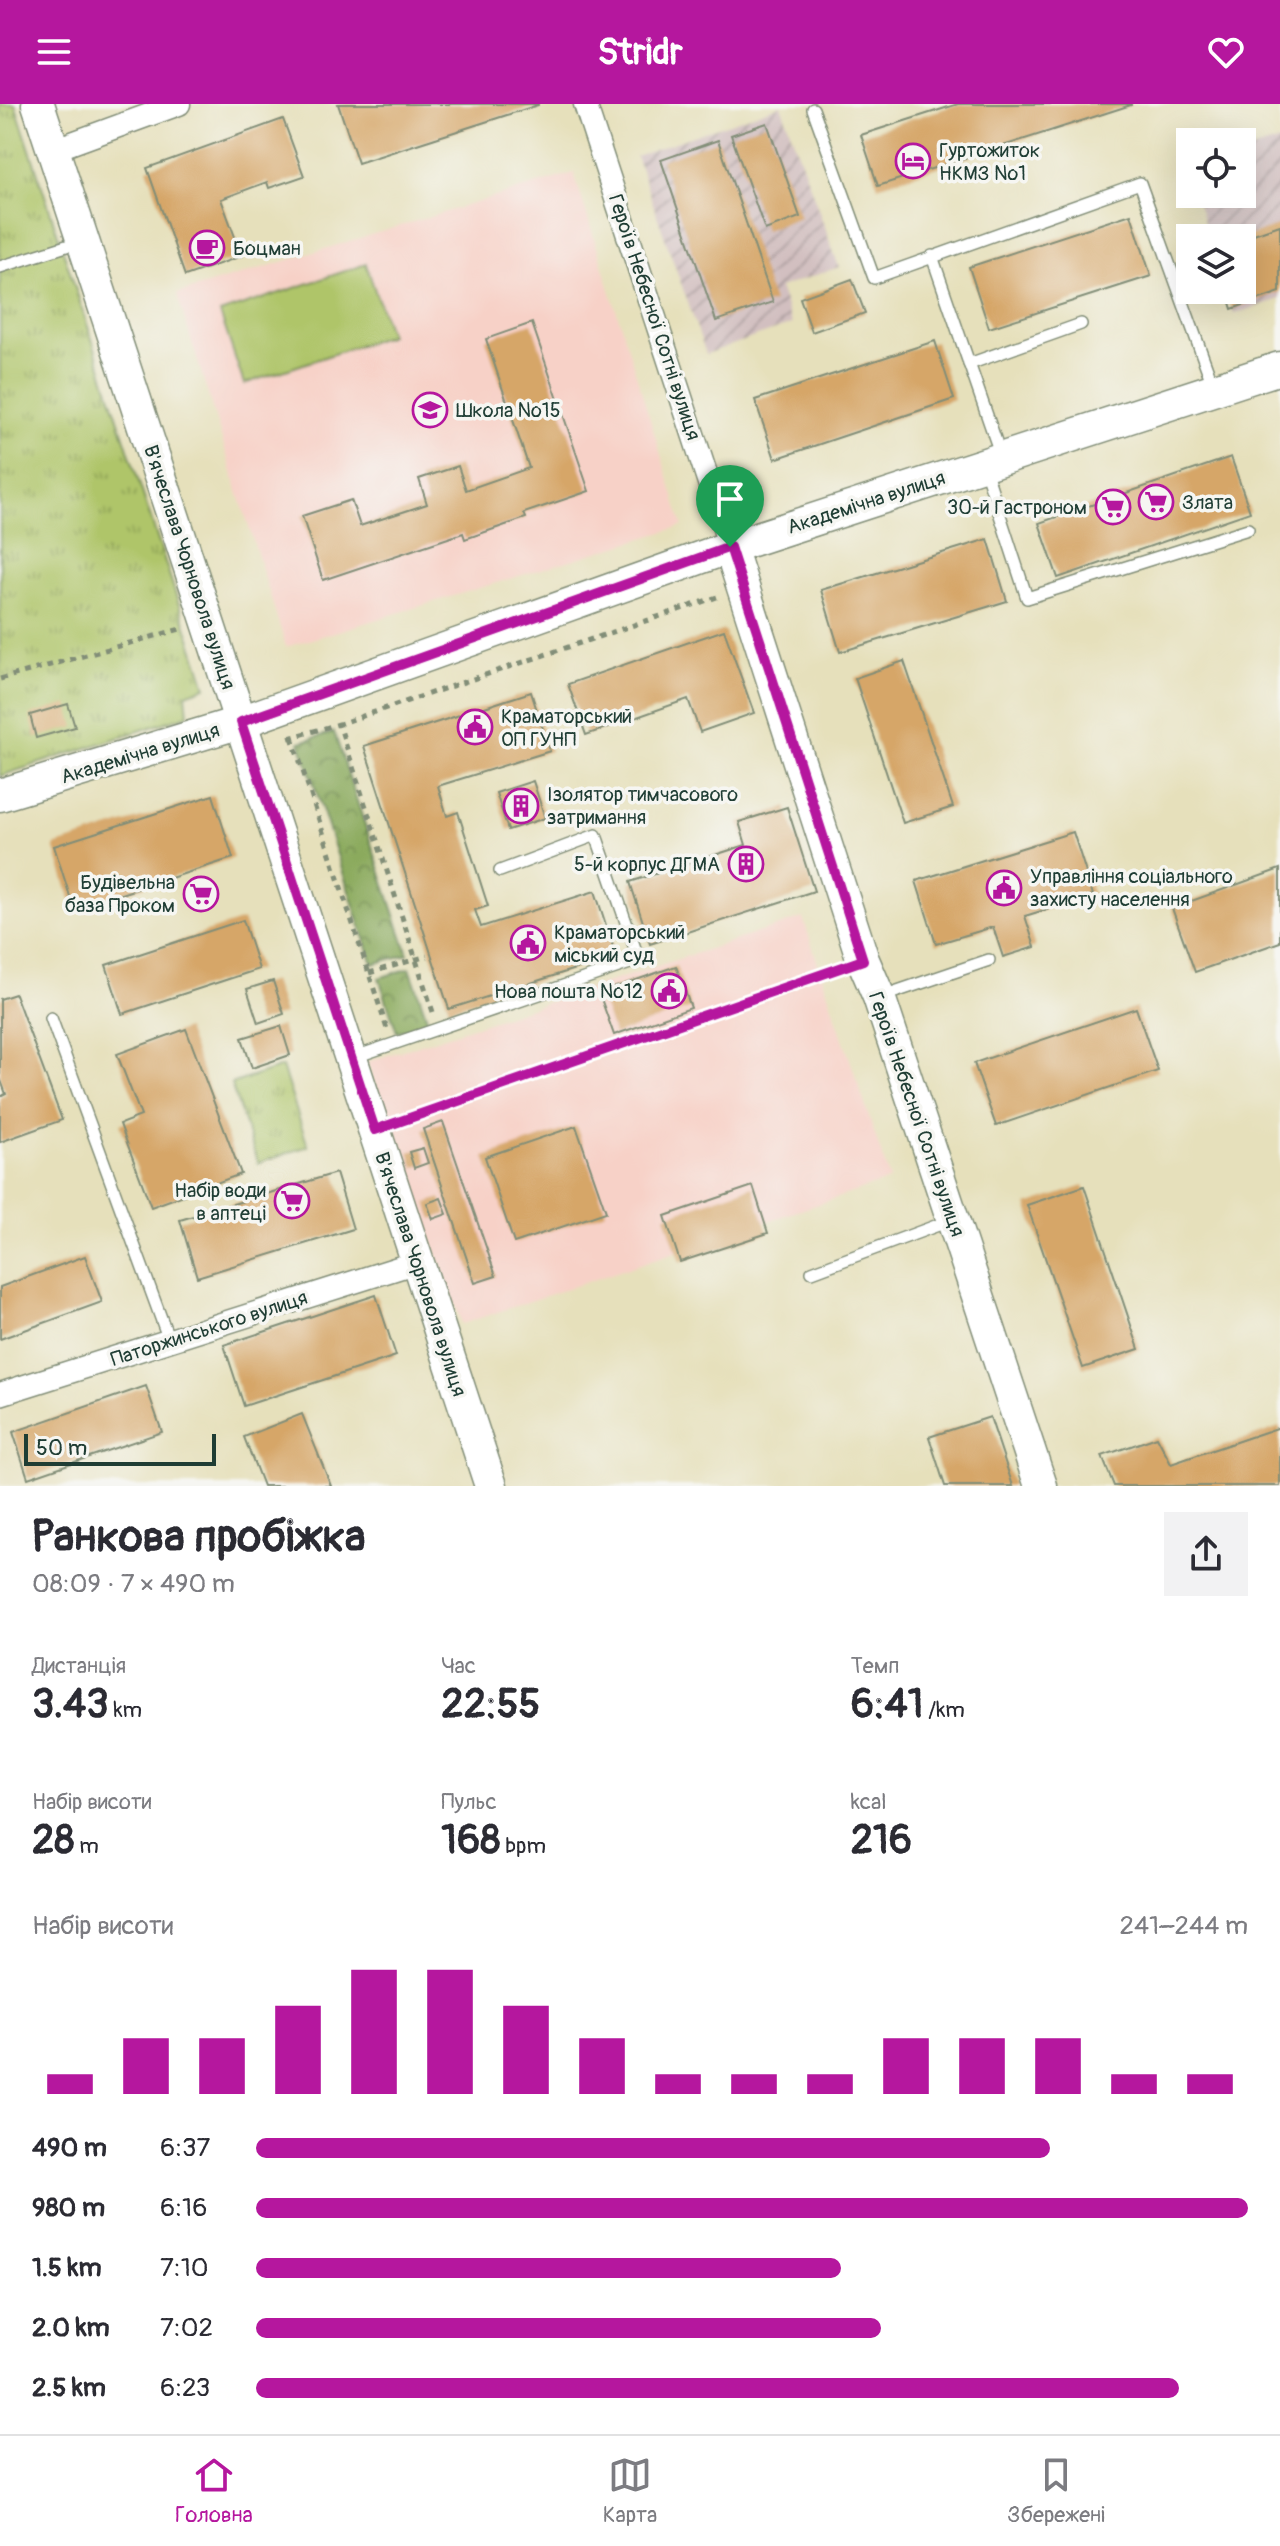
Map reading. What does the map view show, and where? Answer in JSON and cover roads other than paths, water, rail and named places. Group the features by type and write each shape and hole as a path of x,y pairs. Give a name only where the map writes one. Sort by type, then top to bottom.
{"street":[{"name":"В'ячеслава Чорновола вулиця","path":"38,104 491,1486"},
{"path":"53,150 179,104"},
{"name":"Героїв Небесної Сотні вулиця","path":"585,104 863,960 879,997 1041,1486"},
{"name":"Академічна вулиця","path":"0,795 245,736 730,547 1280,368"},
{"name":"Паторжинського вулиця","path":"0,1394 417,1262"}],"lane":[{"path":"813,109 874,278 1140,183 1214,389"},
{"path":"0,267 83,241"},
{"path":"932,256 969,364 1027,598 1248,529"},
{"path":"969,364 1081,324"},
{"path":"351,1058 639,960 596,835 500,871"},
{"path":"879,997 989,960"},
{"path":"51,1018 169,1340"},
{"path":"812,1272 953,1219"}],"place":[{"name":"Гуртожиток НКМЗ №1","path":"913,161"},
{"name":"Боцман","path":"207,248"},
{"name":"Школа №15","path":"430,410"},
{"name":"Злата","path":"1156,502"},
{"name":"30-й Гастроном","path":"1113,507"},
{"name":"Краматорський ОП ГУНП","path":"475,727"},
{"name":"Ізолятор тимчасового затримання","path":"521,806"},
{"name":"5-й корпус ДГМА","path":"746,864"},
{"name":"Управління соціального захисту населення","path":"1004,888"},
{"name":"Будівельна база Проком","path":"201,894"},
{"name":"Краматорський міський суд","path":"528,943"},
{"name":"Нова пошта №12","path":"669,991"},
{"name":"Набір води в аптеці","path":"292,1201"}]}
